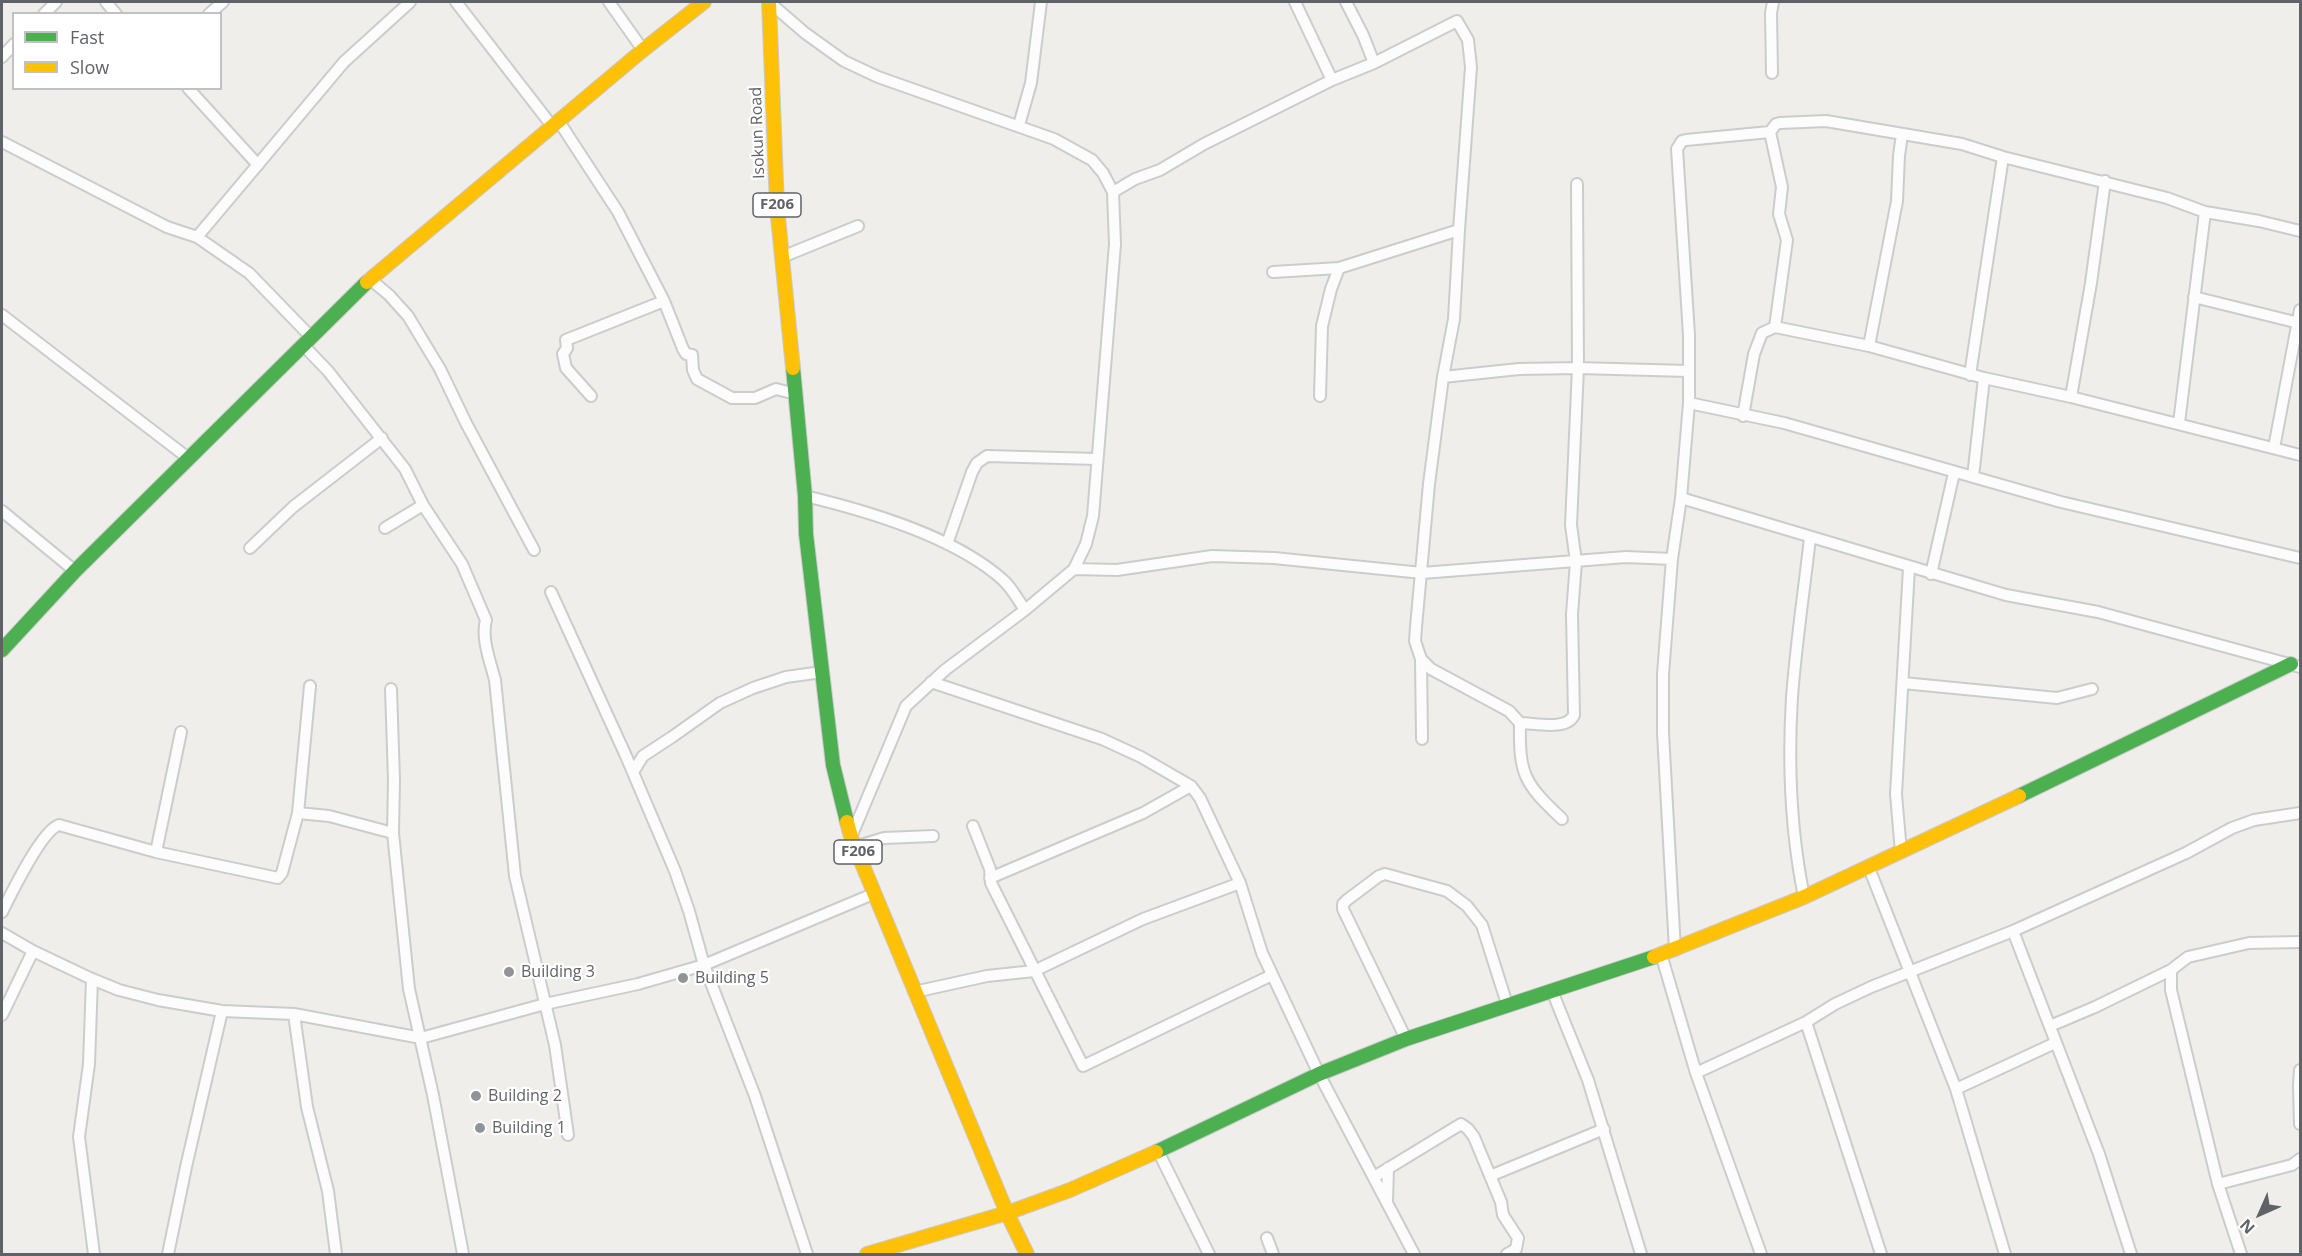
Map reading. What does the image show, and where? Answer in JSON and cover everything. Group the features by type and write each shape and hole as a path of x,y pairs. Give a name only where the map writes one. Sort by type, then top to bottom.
{"street":[{"path":"210,12 223,2"},
{"path":"197,237 344,62 411,2"},
{"path":"456,2 555,123 618,212 664,301 683,349 686,354 692,355 693,370 697,379 732,398 755,398 776,388 788,392 795,391"},
{"path":"609,2 643,50"},
{"path":"2,650 75,571 370,279 643,50 704,2"},
{"path":"769,2 805,33 844,61 878,77 1019,125 1073,148 1092,160 1103,173 1113,192 1114,260 1092,516 1086,544 1074,569 931,682 906,706 853,842 933,836"},
{"name":"Isokun Road","path":"769,2 777,207 805,496"},
{"path":"1019,125 1031,83 1041,2"},
{"path":"1295,2 1332,80"},
{"path":"1346,2 1374,63"},
{"path":"1772,74 1771,13 1773,2"},
{"path":"1113,192 1135,179 1160,170 1204,144 1332,80 1374,63 1457,21 1468,40 1471,67 1454,319 1443,377 1430,484 1416,641 1421,659 1422,739"},
{"path":"190,90 258,165"},
{"path":"1676,950 1663,733 1663,674 1672,558 1681,498 1689,403 1689,335 1677,149 1682,141 1770,132 1776,124 1780,123 1826,121 1962,144 2003,157 2167,198 2205,212 2301,231"},
{"path":"1770,132 1782,186 1779,214 1786,240 1775,327"},
{"path":"1869,346 1897,201 1902,134"},
{"path":"2,142 167,227 197,237 249,273 307,341 405,469 423,505 462,564 485,623 488,654 495,680 514,876 555,1045 568,1135"},
{"path":"1970,375 2003,157"},
{"path":"2071,397 2091,284 2105,181"},
{"path":"1520,723 1565,724 1572,720 1574,715 1572,614 1576,562 1571,525 1578,368 1577,184"},
{"path":"2179,423 2205,212"},
{"path":"782,257 858,226"},
{"path":"1273,272 1339,268 1459,230"},
{"path":"1320,396 1322,327 1331,289 1339,268"},
{"path":"370,279 408,315 440,369 466,423 534,550"},
{"path":"2194,297 2299,323"},
{"path":"591,396 566,368 563,354 567,348 566,340 664,301"},
{"path":"2274,448 2301,310"},
{"path":"2,315 188,458"},
{"path":"1743,416 1754,354 1762,333 1775,327 1869,346 1970,375 2179,423 2301,455"},
{"path":"1443,377 1519,369 1688,371"},
{"path":"1973,477 1984,378"},
{"path":"1689,403 1795,426 2061,502 2301,558"},
{"path":"250,548 292,507 382,438"},
{"path":"947,544 972,472 977,463 987,456 1097,459"},
{"path":"1931,574 1954,473"},
{"path":"805,496 862,510 947,544 990,570 1005,582 1025,610"},
{"name":"F206","path":"805,496 806,534 833,765 853,842 1007,1213 1027,1254"},
{"path":"1681,498 1909,568 2006,595 2098,612 2296,666"},
{"path":"385,528 423,505"},
{"path":"2,512 75,571"},
{"path":"1804,897 1795,853 1791,737 1796,659 1810,538"},
{"path":"1074,569 1117,570 1212,556 1274,558 1422,573 1626,557 1672,558"},
{"path":"1901,852 1896,794 1909,568"},
{"path":"551,592 626,756 675,871 704,965 755,1096 807,1254"},
{"path":"1421,659 1431,669 1509,711 1520,723 1519,753 1524,775 1536,795 1562,819"},
{"path":"867,1254 1007,1213 1070,1190 1158,1151 1319,1074 1406,1039 1676,950 1869,868 2296,666"},
{"path":"633,772 643,756 720,703 753,688 786,677 822,672"},
{"path":"931,682 1102,740 1142,757 1191,786 1200,798 1239,883 1262,953 1319,1074 1414,1254"},
{"path":"1903,683 2057,698 2092,689"},
{"path":"2,912 27,865 54,826 59,825 156,852 278,878 282,873 298,813 310,686"},
{"path":"391,688 393,832 409,989 421,1038 463,1254"},
{"path":"156,852 181,732"},
{"path":"626,756 643,756"},
{"path":"990,878 1143,813 1191,786"},
{"path":"298,813 329,816 393,832"},
{"path":"1696,1073 1806,1022 1844,999 2013,931 2186,853 2232,828 2254,820 2301,813"},
{"path":"973,826 990,869 990,878 1083,1066 1272,975"},
{"path":"1869,868 1908,973 1956,1089 2005,1254"},
{"path":"1406,1039 1343,909 1343,904 1347,900 1379,876 1391,875 1447,891 1472,912 1482,925 1507,1004"},
{"path":"914,992 987,976 1034,971 1143,919 1239,883"},
{"path":"2,933 33,951 92,979 119,990 158,1000 222,1011 294,1014 421,1038 545,1004 638,984 704,965 873,894"},
{"path":"2013,931 2099,1154 2131,1254"},
{"path":"2050,1026 2147,982 2171,970 2188,957 2249,943 2301,942"},
{"path":"2,1015 33,951"},
{"path":"1661,954 1696,1073 1761,1254"},
{"path":"2171,970 2171,990 2218,1184 2241,1254"},
{"path":"92,979 89,1064 80,1137 94,1254"},
{"path":"2147,982 2171,990"},
{"path":"1552,991 1588,1080 1604,1129 1618,1185 1641,1254"},
{"path":"168,1254 222,1011"},
{"path":"294,1014 307,1107 328,1191 336,1254"},
{"path":"1806,1022 1881,1254"},
{"path":"1956,1089 2055,1043"},
{"path":"2301,1070 2299,1085 2301,1124"},
{"path":"1374,1177 1461,1125 1468,1129 1474,1137 1501,1202 1506,1221 1518,1238 1516,1249 1507,1254"},
{"path":"1490,1176 1604,1129"},
{"path":"1158,1151 1209,1254"},
{"path":"2218,1184 2292,1165 2301,1159"},
{"path":"1387,1204 1388,1168"},
{"path":"1268,1238 1273,1254"}],"traffic: fast":[{"path":"2,650 75,571 367,282"},
{"path":"793,368 805,496 806,534 833,765 847,822"},
{"path":"2019,796 2291,664"},
{"path":"1156,1152 1319,1074 1406,1039 1654,957"}],"traffic: slow":[{"path":"367,282 643,50 704,2"},
{"path":"769,2 777,207 793,368"},
{"path":"1654,957 1804,897 2019,796"},
{"path":"847,822 851,837 1007,1213 1027,1254"},
{"path":"867,1254 1007,1213 1070,1190 1156,1152"}],"place":[{"name":"Building 3","path":"509,972"},
{"name":"Building 5","path":"683,978"},
{"name":"Building 2","path":"476,1096"},
{"name":"Building 1","path":"480,1128"}]}
